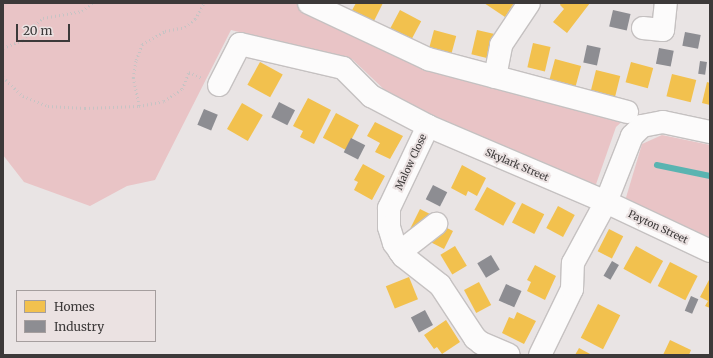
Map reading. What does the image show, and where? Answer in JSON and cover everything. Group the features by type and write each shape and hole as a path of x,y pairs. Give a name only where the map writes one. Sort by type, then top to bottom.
{"street":[{"path":"309,3 428,59 627,112"},
{"path":"495,77 502,45 529,3"},
{"path":"643,28 663,30 666,3"},
{"name":"Malow Close","path":"219,85 240,44 343,68 371,96 428,126 389,208 388,227 400,252 440,285 475,338 481,343 509,355"},
{"path":"540,355 572,289 573,263 606,202 632,136 642,126 663,122 710,132"},
{"name":"Skylark Street","path":"428,126 606,202"},
{"name":"Payton Street","path":"606,202 710,251"},
{"path":"400,252 436,224"}],"path":[{"path":"3,48 23,40 34,25 43,18 82,11 92,3"},
{"path":"140,106 133,78 136,60 142,44 165,31 185,27 195,19 204,3"},
{"path":"3,77 23,96 48,106 85,108 140,106 164,101 182,89 189,72 219,85"}],"shaded area":[{"path":"3,3 294,3 460,73 628,116 616,127 594,190 390,95 352,59 231,30 155,180 127,186 90,206 24,182 3,155"},
{"path":"662,135 710,145 710,240 625,201 642,144"}],"building: Homes":[{"path":"356,3 383,3 373,23 351,12"},
{"path":"484,3 514,3 505,17"},
{"path":"561,3 590,3 567,33 553,22 564,9 560,5"},
{"path":"400,10 421,21 411,40 390,29"},
{"path":"434,30 456,36 451,55 429,49"},
{"path":"477,30 495,34 489,58 471,54"},
{"path":"533,43 551,47 545,71 527,67"},
{"path":"555,59 581,66 576,86 550,79"},
{"path":"260,62 283,75 270,97 247,85"},
{"path":"631,62 653,68 648,88 626,82"},
{"path":"596,70 620,76 614,100 590,94"},
{"path":"672,74 696,80 691,102 666,96"},
{"path":"707,82 710,83 710,105 702,103"},
{"path":"308,98 331,110 314,144 300,137 303,131 293,126"},
{"path":"242,103 263,115 248,141 227,129"},
{"path":"336,113 359,125 346,150 323,138"},
{"path":"375,122 403,136 390,159 375,152 380,143 367,136"},
{"path":"363,164 385,176 372,200 354,190 358,182 354,180"},
{"path":"462,165 486,178 477,196 468,191 466,196 451,188"},
{"path":"487,187 516,203 503,226 474,210"},
{"path":"522,203 544,214 534,234 512,223"},
{"path":"558,206 575,215 563,237 546,228"},
{"path":"420,209 436,217 443,226 453,231 444,249 409,231"},
{"path":"609,229 623,236 612,259 598,251"},
{"path":"455,246 467,266 452,274 440,255"},
{"path":"636,246 663,261 651,284 623,269"},
{"path":"670,262 698,276 685,300 658,286"},
{"path":"535,265 556,276 545,300 527,291 531,282 527,280"},
{"path":"409,277 418,299 395,309 386,286"},
{"path":"710,278 710,308 705,306 708,301 700,297"},
{"path":"479,282 491,305 476,313 464,290"},
{"path":"598,304 620,315 603,349 581,338"},
{"path":"517,312 536,321 524,344 502,333 509,317 514,319"},
{"path":"446,320 460,342 442,354 437,347 434,349 424,335"},
{"path":"670,340 691,350 689,355 663,355"},
{"path":"579,348 592,355 575,355"}],"building: Industry":[{"path":"613,10 631,14 627,31 609,27"},
{"path":"685,32 701,35 698,49 682,46"},
{"path":"587,45 601,48 597,66 583,63"},
{"path":"659,48 674,51 671,67 656,64"},
{"path":"700,61 707,62 705,75 698,74"},
{"path":"279,102 295,110 287,125 271,117"},
{"path":"204,109 218,115 211,131 197,125"},
{"path":"351,138 365,145 358,160 344,152"},
{"path":"433,185 447,192 440,207 426,199"},
{"path":"491,255 500,270 486,278 477,263"},
{"path":"612,261 619,265 610,280 604,276"},
{"path":"506,284 522,291 514,307 499,300"},
{"path":"691,296 698,299 692,314 685,311"},
{"path":"425,310 433,325 419,333 411,318"}],"waterway":[{"path":"657,165 710,176"}]}
